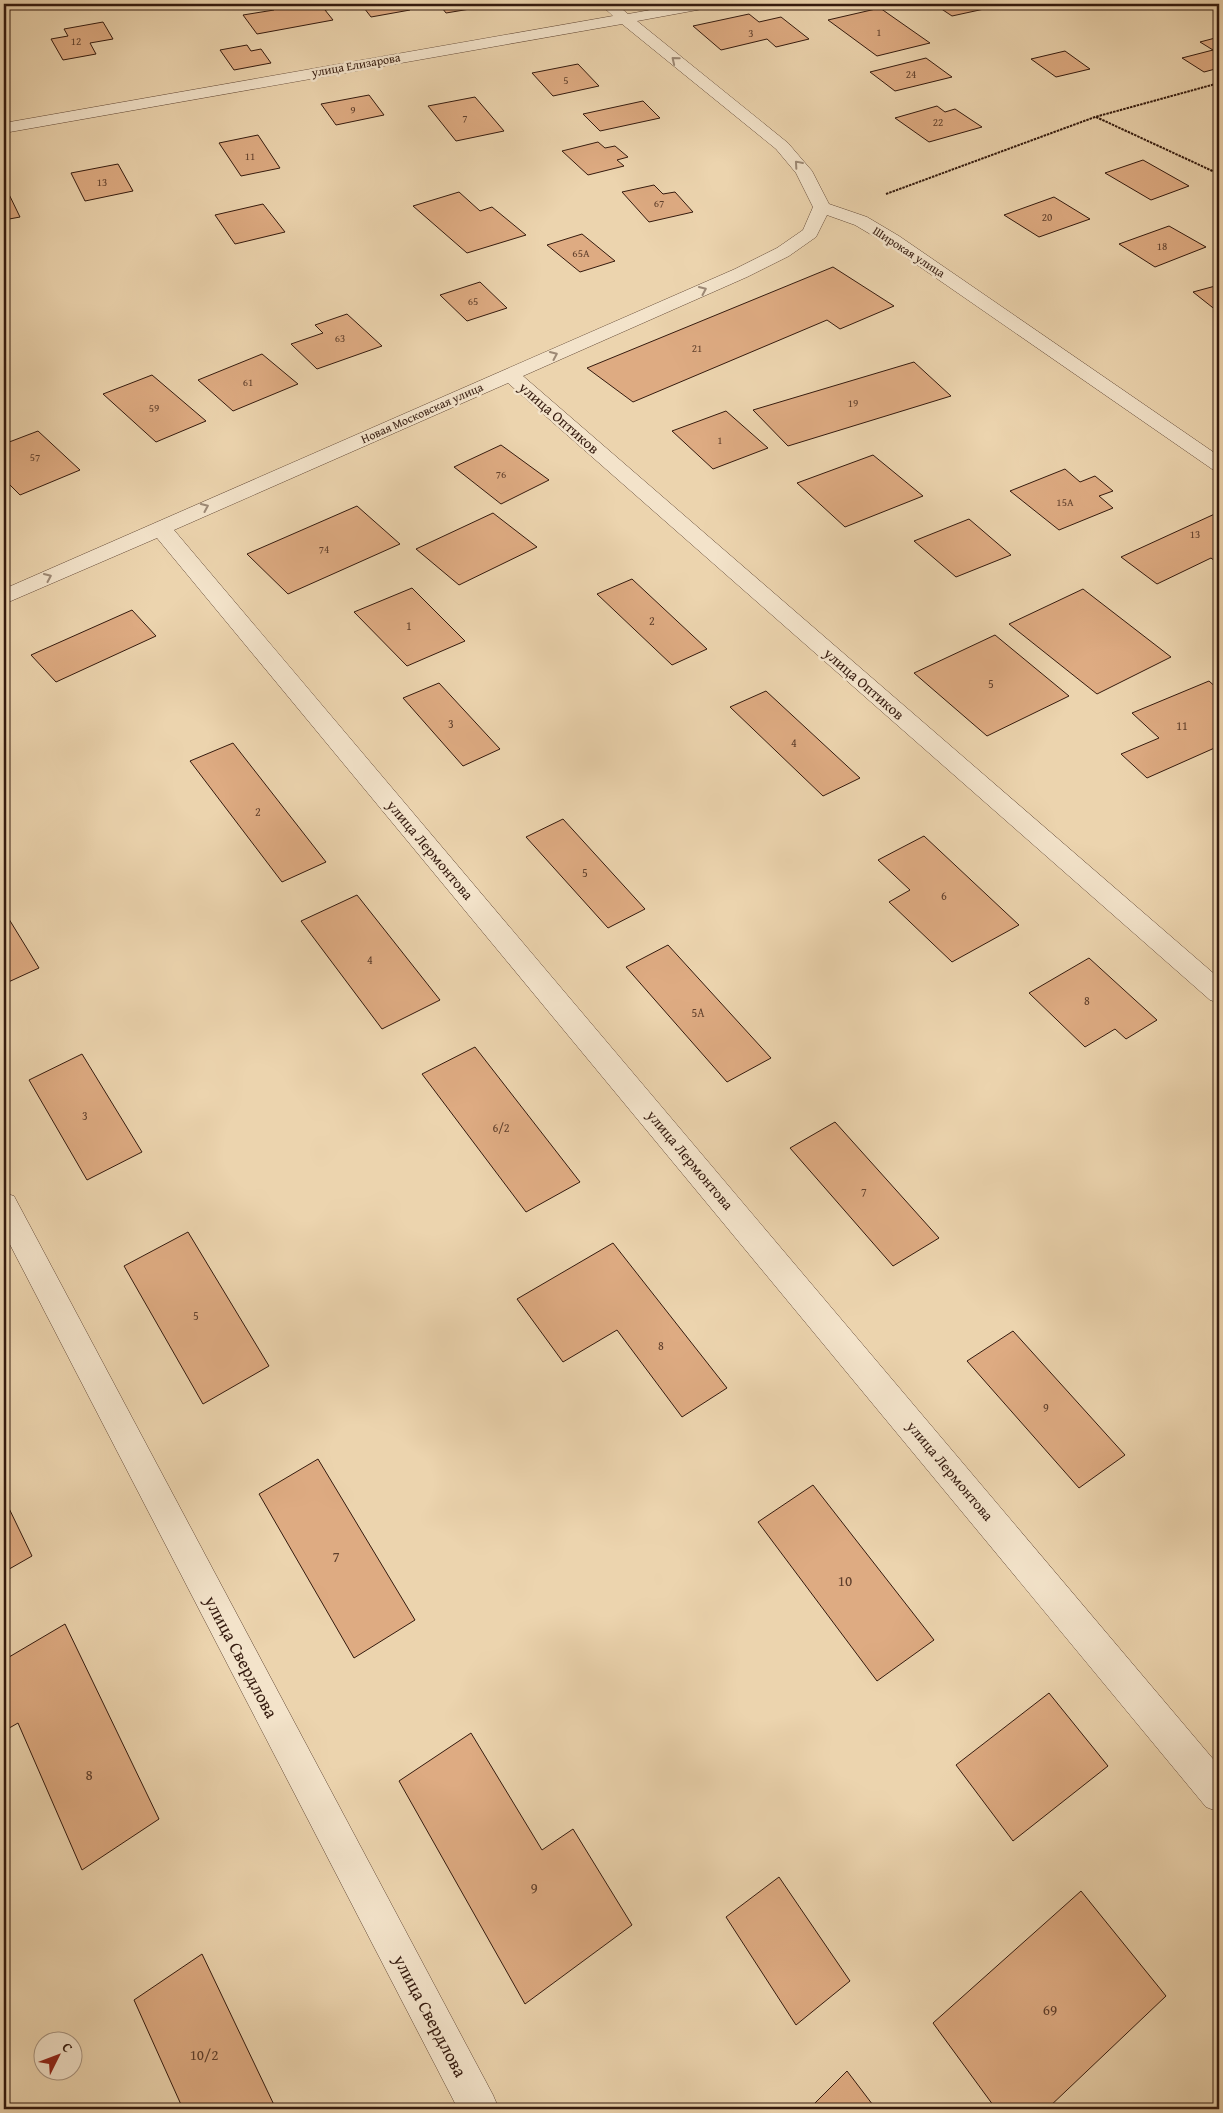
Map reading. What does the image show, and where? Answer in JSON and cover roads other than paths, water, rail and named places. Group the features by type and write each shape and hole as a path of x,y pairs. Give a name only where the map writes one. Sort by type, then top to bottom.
{"street":[{"path":"607,4 782,146 804,171 822,207"},
{"name":"улица Елизарова","path":"4,128 708,4"},
{"name":"Новая Московская улица","path":"4,597 741,273 783,252 810,233 822,207"},
{"name":"Широкая улица","path":"822,207 861,221 893,240 1219,465"},
{"name":"улица Оптиков","path":"509,374 1219,993"},
{"name":"улица Лермонтова","path":"160,527 1219,1794"},
{"name":"улица Свердлова","path":"4,1205 479,2109"}]}
